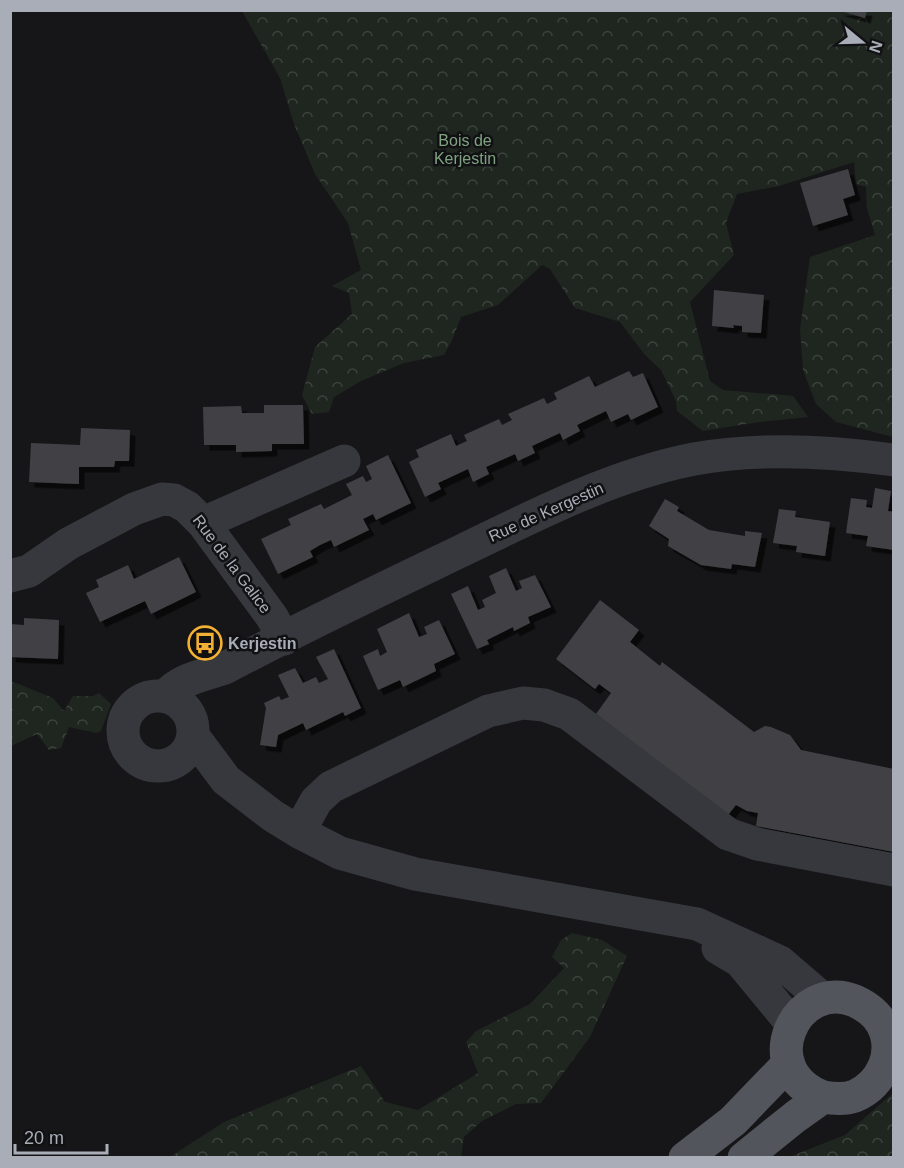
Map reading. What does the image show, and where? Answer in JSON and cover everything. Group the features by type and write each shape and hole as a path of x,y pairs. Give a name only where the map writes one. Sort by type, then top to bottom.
{"main road":[{"path":"836,997 864,1005 888,1026 888,1071 874,1084 854,1096 840,1099 814,1094 798,1082 788,1064 786,1046 792,1024 801,1012 823,999 836,997"},
{"path":"685,1158 733,1121 788,1064"},
{"path":"744,1158 823,1097"}],"street":[{"name":"Rue de Kergestin","path":"188,740 166,766 141,763 126,746 123,736 126,716 140,700 150,696 166,696 182,683 225,668 545,510 615,482 670,465 716,456 783,452 894,459"},
{"path":"203,523 344,461"},
{"name":"Rue de la Galice","path":"10,576 29,571 93,530 149,502 162,499 174,500 187,507 203,523 272,616 284,639"},
{"path":"188,740 225,668"},
{"path":"166,696 187,709 188,740 226,780 273,816 340,853 415,874 697,924 780,962 823,999"},
{"path":"299,832 315,801 331,787 488,711 523,703 544,705 569,714 728,834 757,844 894,870"},
{"path":"664,918 697,934 740,961 792,1024"}],"green space":[{"name":"Bois de Kerjestin","path":"242,11 893,11 893,437 836,422 816,404 803,370 800,329 810,257 875,235 867,208 866,187 856,184 854,162 779,186 737,194 726,223 734,255 690,302 710,381 723,390 793,396 808,417 703,431 677,411 676,401 661,370 645,355 620,322 575,308 550,269 542,265 498,305 461,317 444,355 404,363 361,381 334,397 329,412 312,414 302,395 315,347 352,314 349,293 332,286 361,270 348,223 315,174 294,124 280,78"},
{"path":"11,681 53,698 64,711 73,696 93,696 99,693 111,704 101,731 96,733 69,727 61,748 49,750 37,734 11,746"},
{"path":"572,933 602,940 627,956 590,1037 541,1103 516,1104 482,1121 464,1137 461,1157 170,1157 224,1122 361,1066 385,1102 418,1110 478,1073 466,1042 476,1031 530,1004 564,968 552,957 561,940"},
{"path":"893,1093 893,1157 789,1157 845,1135"}],"building":[{"path":"837,10 867,10 865,18"},
{"path":"848,169 855,195 843,199 848,215 813,226 800,183"},
{"path":"714,290 764,295 761,333 742,332 742,326 733,325 734,328 712,326"},
{"path":"629,371 633,377 643,373 658,407 631,420 628,414 611,422 606,411 577,425 580,431 563,440 560,433 532,446 535,453 518,461 515,454 486,467 489,474 473,482 468,469 438,483 441,489 425,497 409,462 419,457 416,450 451,434 456,446 467,441 464,435 499,419 502,425 512,420 508,414 544,398 547,404 557,399 554,393 589,376 595,387"},
{"path":"264,405 303,405 304,444 272,444 272,451 236,452 236,445 204,445 203,407 241,406 242,413 264,413"},
{"path":"81,428 130,430 129,461 115,461 114,467 79,467 79,484 29,482 31,443 80,445"},
{"path":"388,455 411,503 376,520 373,514 363,519 369,530 334,547 331,540 320,545 310,551 313,557 278,574 261,539 291,525 288,519 321,504 324,509 352,495 346,484 363,476 366,482 372,479 366,466"},
{"path":"875,488 891,491 888,511 894,512 894,550 866,546 868,536 846,533 851,498 867,500 866,507 872,508"},
{"path":"665,499 679,507 677,511 709,530 745,536 745,531 762,533 755,567 732,564 731,569 701,565 668,546 669,539 649,526"},
{"path":"779,509 796,511 795,517 830,522 825,556 796,552 797,546 773,543"},
{"path":"179,557 196,592 151,614 145,601 100,622 86,593 99,587 96,580 128,565 134,579"},
{"path":"506,568 516,591 522,588 519,581 535,575 551,607 528,617 530,623 514,631 513,627 487,640 489,644 477,649 451,594 468,586 478,610 485,607 482,600 496,593 489,576"},
{"path":"600,600 639,630 630,642 660,666 662,662 754,732 765,726 771,727 790,735 801,750 894,769 894,852 756,826 758,813 747,811 736,805 728,815 596,714 611,693 599,684 595,689 556,659"},
{"path":"409,613 419,637 427,634 424,627 439,620 455,654 434,664 436,671 403,687 400,680 378,690 363,656 378,649 380,656 387,652 377,629"},
{"path":"24,618 59,620 58,659 10,657 10,624 24,625"},
{"path":"334,649 361,708 345,716 343,712 306,730 303,723 278,735 276,747 260,745 266,708 264,703 279,696 281,700 289,697 278,675 295,668 303,683 316,677 319,683 328,679 316,657"}],"place":[{"name":"Kerjestin","path":"205,643"}]}
